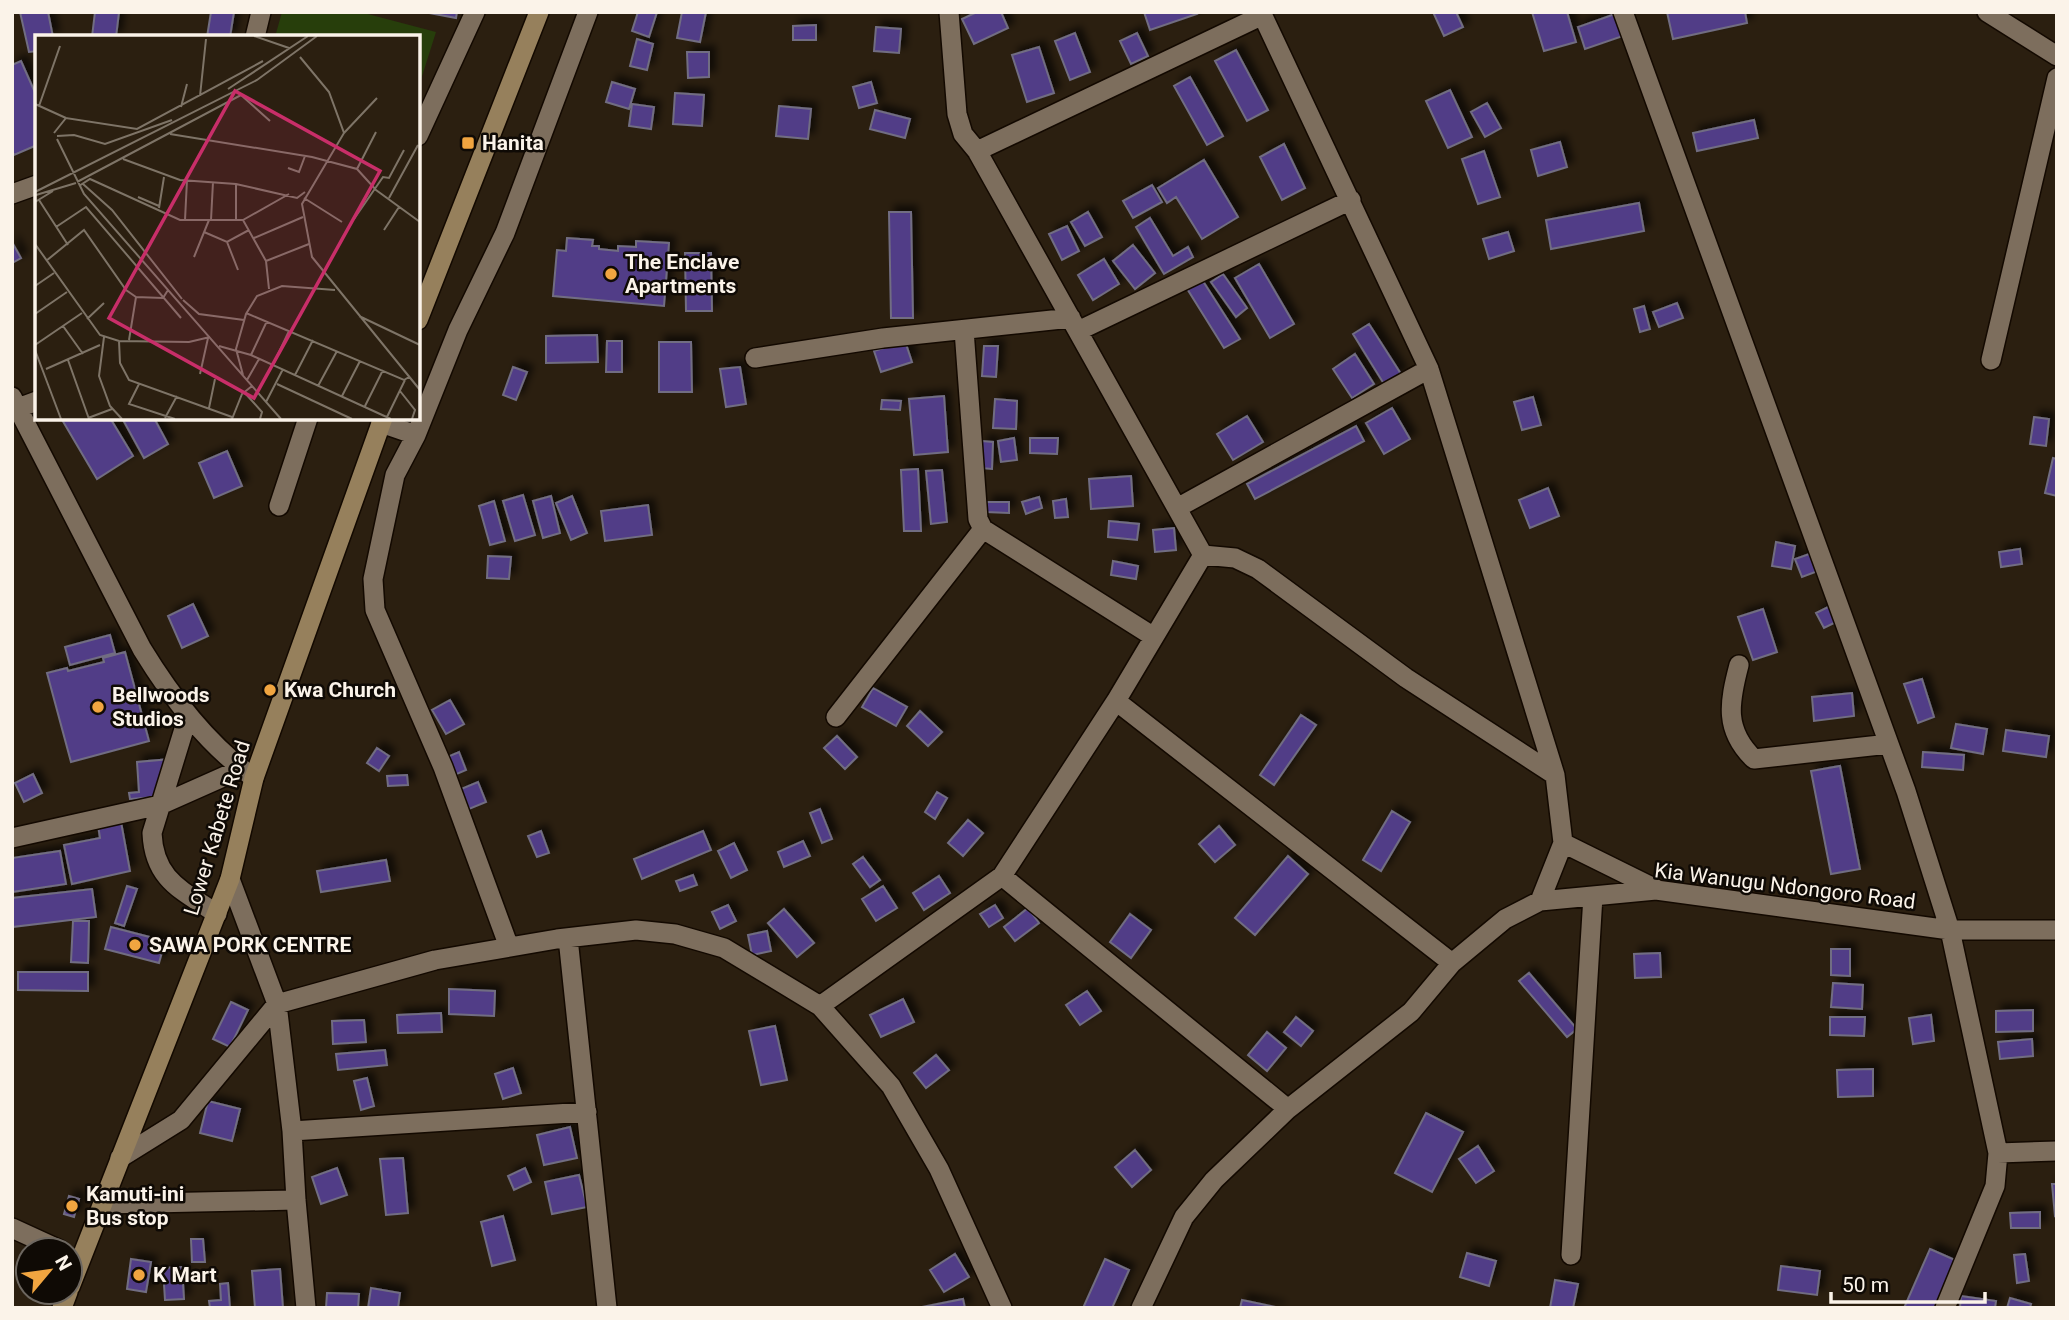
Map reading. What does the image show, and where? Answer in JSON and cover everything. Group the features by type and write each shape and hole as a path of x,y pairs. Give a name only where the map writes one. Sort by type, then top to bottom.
{"main road":[{"path":"420,310 537,13"},
{"name":"Lower Kabete Road","path":"84,1241 104,1204 217,914 230,878 248,774 382,421"}],"street":[{"path":"255,35 261,12"},
{"path":"420,132 475,12"},
{"path":"509,947 443,767 375,610 373,579 395,475 416,435 458,330 505,233 588,12"},
{"path":"948,12 957,114 964,134 977,150 1203,555"},
{"path":"1623,12 1906,791 1950,930 1998,1153 1995,1185 1945,1308"},
{"path":"1987,12 2057,56"},
{"path":"977,150 1262,14 1429,369 1555,775 1563,843 1541,901"},
{"path":"1991,360 2057,78"},
{"path":"12,194 35,186"},
{"path":"755,358 883,338 964,330 1074,325 1351,200"},
{"path":"964,330 978,519 983,529 1154,637"},
{"path":"1177,508 1429,369"},
{"path":"12,838 160,806 248,774 188,716 164,685 142,649 15,403 35,401"},
{"path":"279,506 307,420"},
{"path":"382,421 416,435"},
{"path":"836,718 983,529"},
{"path":"1203,555 1236,558 1258,569 1406,678 1555,775"},
{"path":"820,1006 1002,876 1116,701 1203,555"},
{"path":"1739,665 1732,693 1732,720 1740,745 1754,759 1889,744"},
{"path":"1116,701 1452,963"},
{"path":"188,716 152,833 153,851 160,869 172,883 217,914"},
{"path":"1563,843 1656,890"},
{"path":"1002,876 1287,1109"},
{"path":"230,878 277,1004 292,1131 306,1308"},
{"name":"Kia Wanugu Ndongoro Road","path":"1141,1308 1184,1217 1214,1180 1287,1109 1410,1012 1452,963 1505,919 1541,901 1656,890 1950,930 2057,930"},
{"path":"1571,1255 1592,895"},
{"path":"120,1158 181,1120 277,1004 435,960 568,938 636,930 675,934 724,948 820,1006 891,1086 939,1169 1002,1308"},
{"path":"568,938 607,1308"},
{"path":"292,1131 586,1112"},
{"path":"1998,1153 2057,1151"},
{"path":"104,1204 296,1200"},
{"path":"12,1228 29,1236"}],"green space":[{"path":"282,12 360,12 436,32 420,83 420,35 276,35"}],"building":[{"path":"20,12 48,12 53,35 35,35 35,51 29,52"},
{"path":"95,12 119,12 116,35 92,35"},
{"path":"211,12 234,12 230,35 207,35"},
{"path":"424,12 457,12 456,18"},
{"path":"638,12 657,12 649,37 632,31"},
{"path":"682,12 706,12 700,42 677,38"},
{"path":"977,12 1001,12 1008,28 974,44 962,19"},
{"path":"1144,12 1196,12 1197,14 1150,30"},
{"path":"1433,12 1456,12 1463,27 1444,36"},
{"path":"1532,12 1567,12 1576,42 1544,51"},
{"path":"1667,12 1745,12 1747,23 1673,39"},
{"path":"1615,14 1623,36 1585,49 1578,27"},
{"path":"816,25 816,40 793,40 793,26"},
{"path":"876,27 901,29 899,53 874,51"},
{"path":"1075,33 1090,72 1070,80 1055,41"},
{"path":"1137,33 1148,56 1131,64 1120,41"},
{"path":"637,39 653,44 647,70 630,66"},
{"path":"1039,47 1054,93 1027,102 1012,55"},
{"path":"1236,50 1268,110 1247,121 1215,61"},
{"path":"687,52 709,52 709,77 688,78"},
{"path":"21,61 35,92 35,146 14,155 12,151 12,65"},
{"path":"1190,77 1223,136 1207,145 1174,86"},
{"path":"612,82 635,89 629,109 606,102"},
{"path":"871,82 877,103 859,108 853,87"},
{"path":"1450,90 1472,137 1448,148 1426,101"},
{"path":"675,93 704,95 702,126 673,124"},
{"path":"1487,103 1501,128 1485,137 1471,112"},
{"path":"632,104 654,107 651,129 629,126"},
{"path":"779,106 811,109 808,139 776,136"},
{"path":"875,110 910,119 905,138 870,129"},
{"path":"1754,120 1758,138 1697,151 1693,133"},
{"path":"1560,142 1567,167 1538,176 1531,150"},
{"path":"1284,144 1305,188 1282,200 1260,157"},
{"path":"1484,151 1500,197 1478,204 1462,159"},
{"path":"1204,160 1238,217 1202,239 1176,197 1167,203 1158,188"},
{"path":"1152,185 1162,202 1133,218 1123,201"},
{"path":"1639,203 1644,231 1551,249 1546,220"},
{"path":"889,212 911,212 913,318 891,318"},
{"path":"1088,212 1102,237 1085,246 1071,222"},
{"path":"1150,218 1173,256 1188,247 1193,257 1164,274 1136,227"},
{"path":"1067,226 1079,251 1062,260 1049,234"},
{"path":"1508,232 1514,251 1489,259 1483,239"},
{"name":"The Enclave Apartments","path":"567,238 593,240 592,246 618,251 618,246 636,247 636,241 669,243 664,306 553,296 557,250 566,251"},
{"path":"12,242 21,258 12,263"},
{"path":"1133,245 1155,273 1135,289 1113,261"},
{"path":"685,253 711,253 712,311 686,311"},
{"path":"1104,259 1119,284 1093,300 1078,275"},
{"path":"1259,264 1294,324 1270,338 1235,278"},
{"path":"1223,274 1247,308 1236,317 1211,282"},
{"path":"1201,278 1240,339 1224,348 1186,287"},
{"path":"1677,303 1683,318 1659,327 1653,312"},
{"path":"1644,306 1650,329 1640,332 1634,309"},
{"path":"1369,324 1401,374 1384,384 1353,334"},
{"path":"597,335 598,362 546,363 546,336"},
{"path":"607,341 622,341 622,372 606,372"},
{"path":"905,341 912,362 881,372 874,351"},
{"path":"659,342 691,342 692,392 659,392"},
{"path":"984,346 998,346 996,377 982,376"},
{"path":"1355,354 1374,384 1352,398 1333,369"},
{"path":"513,367 527,372 516,400 503,395"},
{"path":"740,367 746,404 726,407 720,369"},
{"path":"944,396 948,452 914,455 909,399"},
{"path":"1533,397 1541,425 1522,430 1514,402"},
{"path":"995,399 1017,401 1016,429 993,428"},
{"path":"882,400 901,401 900,410 881,409"},
{"path":"1392,408 1410,439 1384,454 1366,423"},
{"path":"1247,416 1263,442 1233,460 1217,434"},
{"path":"2034,417 2049,419 2046,446 2030,444"},
{"path":"62,420 111,420 133,456 97,479"},
{"path":"123,420 155,420 168,444 144,458"},
{"path":"1356,426 1364,441 1255,499 1247,484"},
{"path":"1014,438 1017,460 1001,462 998,441"},
{"path":"1030,438 1058,438 1057,454 1030,453"},
{"path":"982,441 993,442 992,469 981,468"},
{"path":"227,451 242,486 214,498 199,463"},
{"path":"2053,458 2057,459 2057,496 2045,493"},
{"path":"918,469 921,531 904,531 901,470"},
{"path":"942,470 947,522 931,524 926,471"},
{"path":"1131,476 1133,506 1091,509 1089,479"},
{"path":"1548,488 1559,516 1530,528 1519,500"},
{"path":"523,495 535,535 515,541 503,501"},
{"path":"551,496 560,533 543,538 533,501"},
{"path":"572,496 587,533 571,540 556,503"},
{"path":"1039,497 1042,508 1026,514 1022,502"},
{"path":"1066,499 1068,517 1055,518 1053,501"},
{"path":"494,501 505,541 490,545 479,506"},
{"path":"987,502 1009,502 1009,513 986,512"},
{"path":"648,505 652,535 605,541 601,511"},
{"path":"1109,521 1139,524 1137,540 1108,537"},
{"path":"1174,528 1176,550 1155,552 1153,530"},
{"path":"1776,542 1795,546 1791,569 1772,566"},
{"path":"2020,549 2022,564 2001,567 1999,552"},
{"path":"1812,553 1818,571 1802,577 1795,559"},
{"path":"488,556 511,557 509,579 487,578"},
{"path":"1113,561 1138,566 1136,579 1111,575"},
{"path":"193,604 208,636 182,648 168,616"},
{"path":"1830,606 1838,621 1824,628 1816,613"},
{"path":"1763,609 1777,652 1753,660 1738,617"},
{"path":"110,635 115,653 70,665 65,647"},
{"name":"Bellwoods Studios","path":"125,652 149,741 71,762 47,673 104,662 103,658"},
{"path":"1922,679 1934,717 1918,723 1904,684"},
{"path":"873,688 907,707 896,726 862,707"},
{"path":"1852,693 1854,716 1814,721 1812,697"},
{"path":"450,700 464,724 446,734 432,710"},
{"path":"920,711 942,732 928,746 907,726"},
{"path":"1301,715 1316,725 1274,785 1260,775"},
{"path":"1956,724 1987,729 1983,754 1951,748"},
{"path":"2006,730 2049,736 2046,757 2003,751"},
{"path":"837,736 857,757 845,769 824,748"},
{"path":"377,748 389,756 379,771 367,763"},
{"path":"459,752 466,770 452,776 445,758"},
{"path":"1923,752 1964,755 1963,770 1922,767"},
{"path":"172,759 157,797 130,799 129,793 139,792 137,762"},
{"path":"1840,766 1860,869 1831,874 1811,771"},
{"path":"33,774 42,793 24,802 15,783"},
{"path":"407,775 408,785 388,786 387,776"},
{"path":"478,782 486,802 469,809 461,789"},
{"path":"937,792 947,798 935,819 925,812"},
{"path":"820,809 832,839 822,843 810,813"},
{"path":"1392,811 1410,822 1381,871 1363,860"},
{"path":"968,820 983,833 963,856 948,843"},
{"path":"121,822 130,871 72,884 64,845 100,838 98,825"},
{"path":"1219,826 1235,845 1215,862 1199,844"},
{"path":"541,831 549,853 537,857 528,836"},
{"path":"703,831 711,850 642,879 634,859"},
{"path":"803,841 810,856 784,867 778,852"},
{"path":"734,843 747,870 731,878 718,851"},
{"path":"60,851 66,884 12,892 12,858"},
{"path":"1288,856 1308,874 1255,935 1235,918"},
{"path":"863,857 880,880 870,887 853,864"},
{"path":"386,860 390,881 321,892 317,871"},
{"path":"693,875 697,885 680,891 676,881"},
{"path":"939,876 950,893 924,910 913,893"},
{"path":"127,886 137,889 124,926 115,923"},
{"path":"883,886 897,908 876,921 862,899"},
{"path":"92,889 96,917 12,927 12,898"},
{"path":"728,905 736,921 720,929 712,912"},
{"path":"995,905 1003,918 989,927 980,914"},
{"path":"1028,908 1039,923 1015,941 1004,927"},
{"path":"784,909 814,943 797,957 768,923"},
{"path":"1130,914 1151,930 1131,958 1110,942"},
{"path":"73,921 89,921 88,963 71,962"},
{"name":"SAWA PORK CENTRE","path":"111,927 165,941 159,963 105,949"},
{"path":"767,931 771,951 752,955 748,935"},
{"path":"1831,949 1850,949 1850,976 1831,975"},
{"path":"1660,953 1661,977 1635,978 1634,954"},
{"path":"18,972 88,972 88,991 18,990"},
{"path":"1529,973 1577,1029 1567,1037 1519,981"},
{"path":"1833,983 1863,985 1862,1009 1831,1007"},
{"path":"449,989 495,991 494,1016 449,1014"},
{"path":"1087,991 1101,1011 1080,1025 1066,1005"},
{"path":"903,999 914,1022 881,1037 870,1015"},
{"path":"231,1002 248,1010 230,1047 213,1039"},
{"path":"2033,1010 2033,1031 1996,1032 1996,1011"},
{"path":"441,1013 442,1032 398,1033 397,1015"},
{"path":"1931,1015 1934,1041 1913,1044 1909,1018"},
{"path":"1296,1017 1313,1031 1301,1046 1284,1032"},
{"path":"1830,1017 1865,1017 1864,1036 1830,1035"},
{"path":"364,1020 366,1042 333,1044 332,1021"},
{"path":"775,1026 787,1080 761,1085 749,1031"},
{"path":"1267,1032 1286,1048 1267,1071 1248,1055"},
{"path":"2032,1039 2033,1056 2000,1059 1998,1042"},
{"path":"385,1050 387,1065 338,1070 336,1054"},
{"path":"936,1055 949,1070 926,1088 914,1073"},
{"path":"513,1068 521,1093 503,1099 495,1074"},
{"path":"1873,1069 1873,1096 1838,1097 1837,1070"},
{"path":"367,1078 374,1106 361,1110 354,1081"},
{"path":"208,1101 240,1109 232,1141 200,1133"},
{"path":"1426,1113 1463,1132 1432,1192 1395,1173"},
{"path":"570,1127 577,1158 544,1165 537,1135"},
{"path":"1478,1146 1494,1171 1476,1183 1459,1159"},
{"path":"1135,1150 1151,1170 1132,1187 1115,1167"},
{"path":"403,1158 408,1213 386,1215 380,1159"},
{"path":"337,1168 347,1195 321,1204 312,1177"},
{"path":"525,1168 531,1182 514,1190 508,1176"},
{"path":"579,1175 587,1207 552,1214 545,1182"},
{"path":"2052,1184 2057,1184 2055,1216"},
{"name":"Kamuti-ini Bus stop","path":"69,1196 79,1199 74,1217 64,1214"},
{"path":"2040,1212 2040,1228 2011,1228 2010,1213"},
{"path":"503,1216 515,1260 492,1266 481,1222"},
{"path":"191,1239 203,1239 205,1262 192,1262"},
{"path":"1930,1249 1955,1260 1934,1308 1904,1308"},
{"path":"1467,1253 1496,1261 1489,1286 1460,1277"},
{"path":"955,1254 969,1277 944,1292 930,1270"},
{"path":"2025,1254 2029,1281 2017,1283 2014,1255"},
{"name":"K Mart","path":"131,1259 151,1262 146,1292 127,1289"},
{"path":"1105,1259 1129,1270 1112,1308 1083,1308"},
{"path":"1781,1266 1820,1271 1817,1295 1778,1290"},
{"path":"182,1267 184,1299 165,1300 163,1268"},
{"path":"280,1269 283,1308 255,1308 252,1271"},
{"path":"1555,1280 1578,1284 1573,1308 1550,1308"},
{"path":"228,1283 230,1308 210,1308 209,1301 221,1300 220,1284"},
{"path":"371,1288 400,1293 398,1308 368,1308"},
{"path":"327,1293 359,1294 358,1308 326,1308"},
{"path":"1961,1296 1996,1301 1995,1308 1960,1308"},
{"path":"2010,1298 2031,1304 2030,1308 2007,1308"},
{"path":"963,1299 965,1308 917,1308"},
{"path":"1242,1300 1280,1308 1240,1308"}],"place":[{"name":"Hanita","path":"468,143"},
{"name":"The Enclave Apartments","path":"611,274"},
{"name":"Kwa Church","path":"270,690"},
{"name":"Bellwoods Studios","path":"98,707"},
{"name":"SAWA PORK CENTRE","path":"135,945"},
{"name":"Kamuti-ini Bus stop","path":"72,1206"},
{"name":"K Mart","path":"139,1275"}]}
